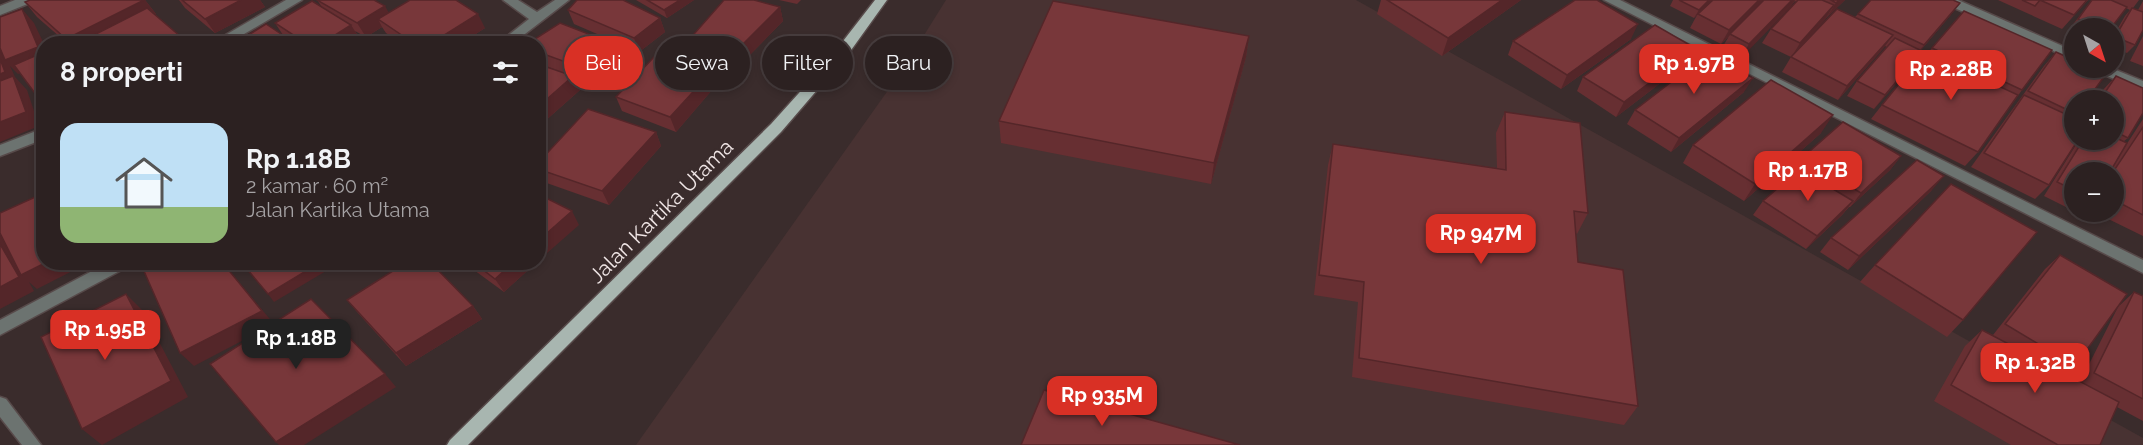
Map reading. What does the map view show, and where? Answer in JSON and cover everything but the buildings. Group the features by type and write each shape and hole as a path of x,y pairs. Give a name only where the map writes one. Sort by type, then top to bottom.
{"main road":[{"name":"Jalan Kartika Utama","path":"459,444 777,128 859,33 881,0"}],"street":[{"path":"0,11 26,0"},
{"path":"231,36 296,0"},
{"path":"509,0 537,18"},
{"path":"513,36 563,0"},
{"path":"1610,0 2143,267"},
{"path":"1947,0 2064,52"},
{"path":"2124,78 2143,86"},
{"path":"0,151 36,136"},
{"path":"0,328 109,270"},
{"path":"0,404 32,445"}],"shaded area":[{"path":"946,0 1356,0 2143,438 2143,445 636,445 888,90 952,90 952,36 924,36"}]}
